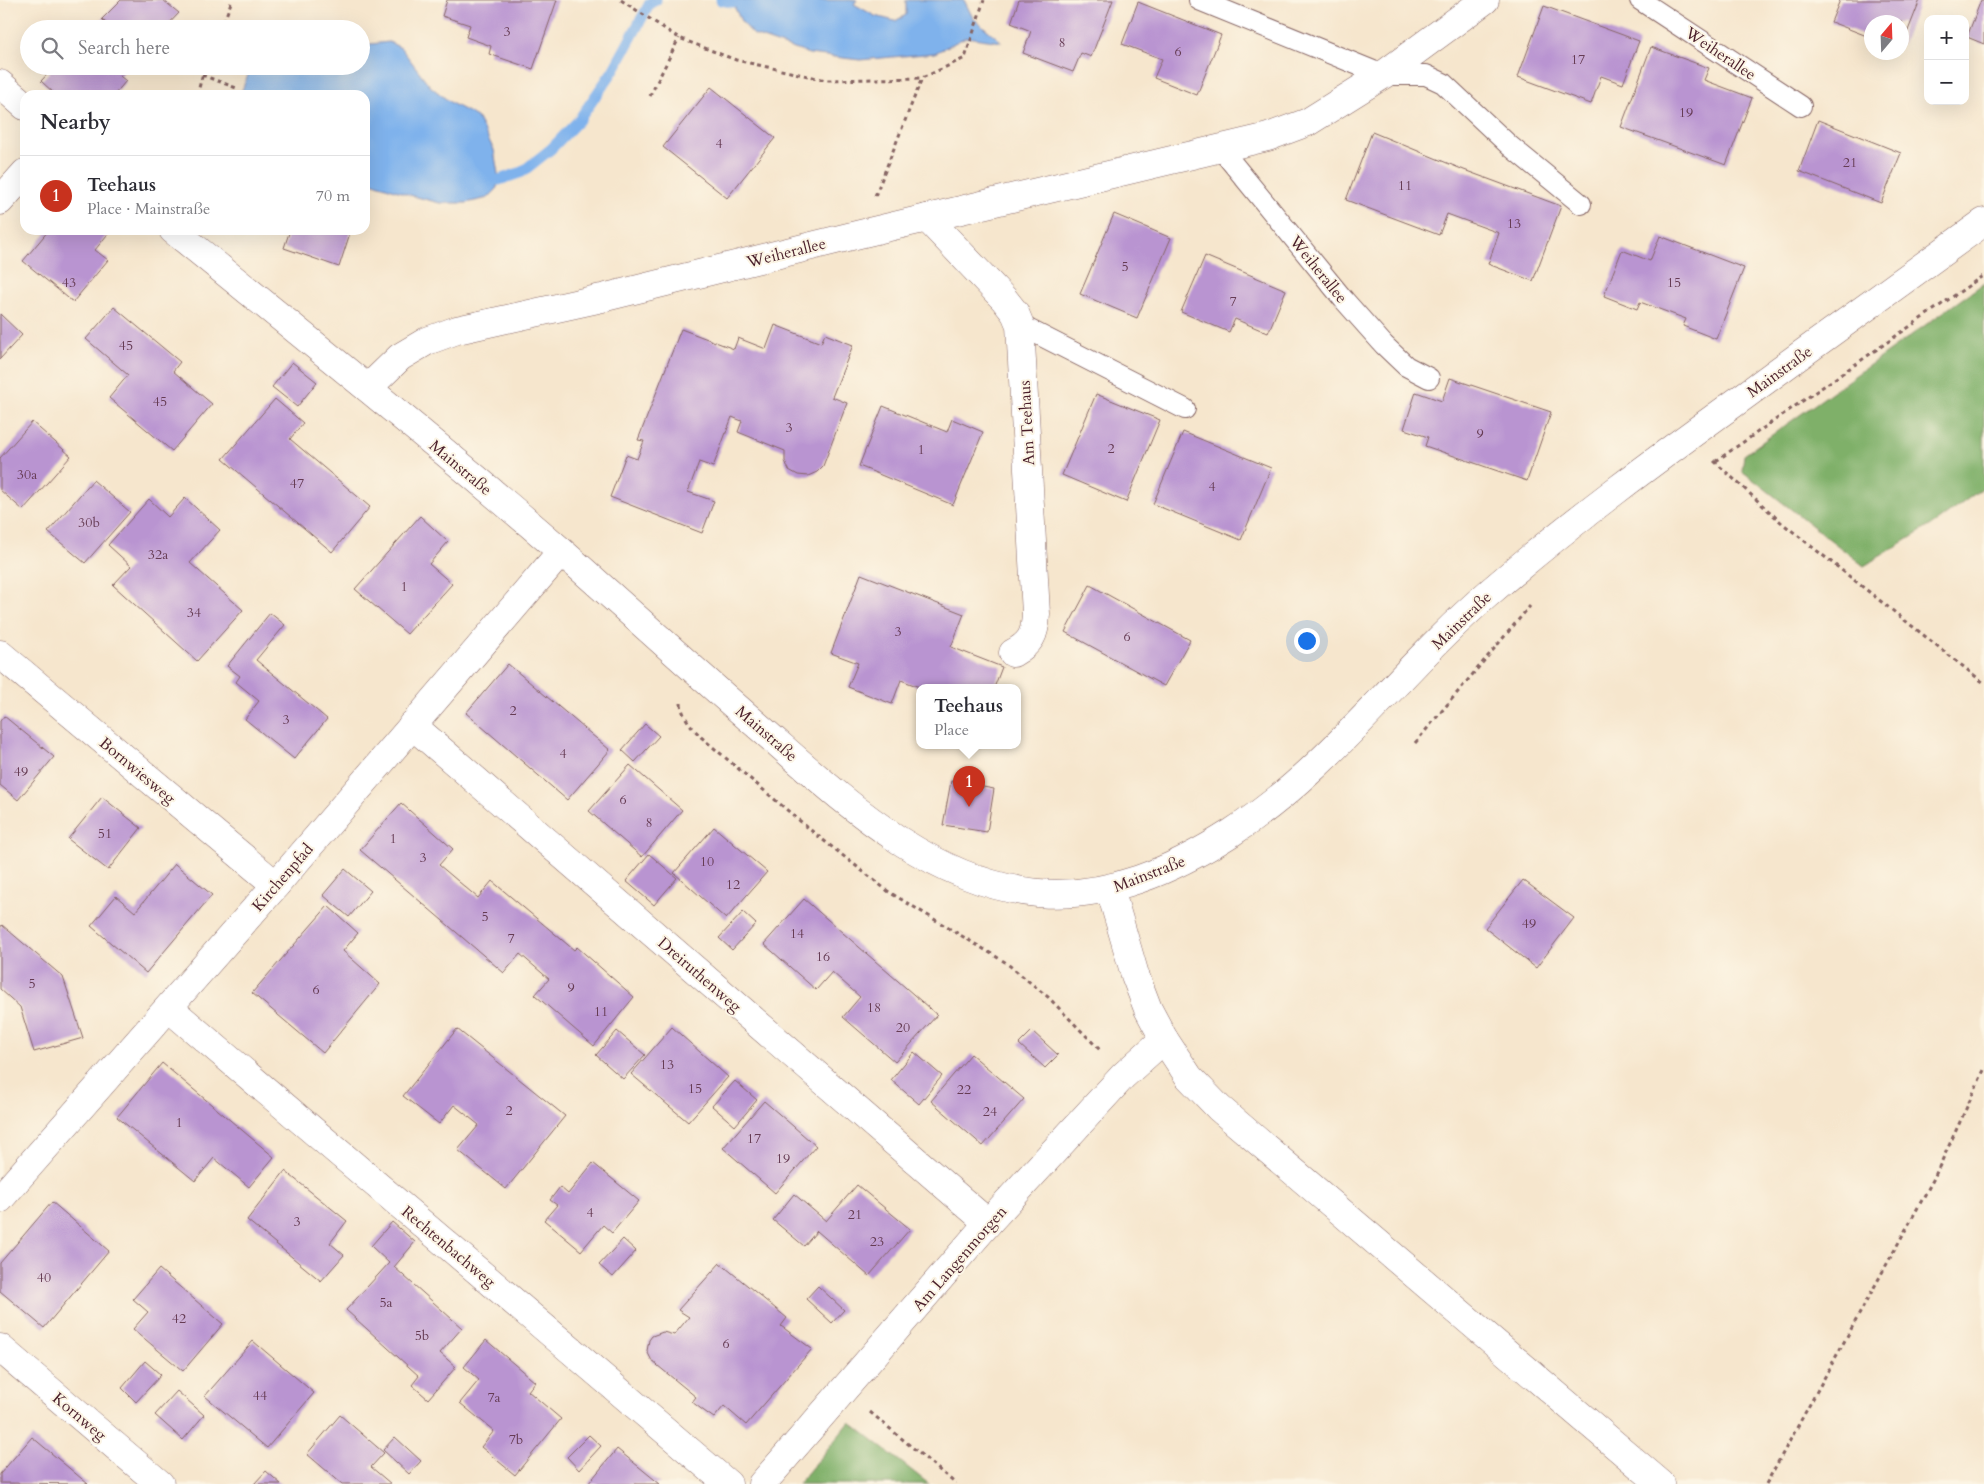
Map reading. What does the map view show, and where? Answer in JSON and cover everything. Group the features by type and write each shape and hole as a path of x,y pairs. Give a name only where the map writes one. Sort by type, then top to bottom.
{"street":[{"name":"Weiherallee","path":"368,388 400,357 427,341 457,330 602,298 860,234 1268,137 1308,122 1383,74 1484,0"},
{"path":"0,84 20,102"},
{"path":"0,201 20,178"},
{"name":"Am Teehaus","path":"927,218 1004,299 1015,313 1020,325 1036,614 1032,638 1024,647 1013,653"},
{"name":"Mainstraße","path":"180,235 368,388 561,552 685,663 807,768 871,820 901,842 938,864 969,876 1004,887 1035,892 1069,894 1110,889 1158,872 1204,850 1274,802 1341,742 1411,668 1483,597 1567,526 1984,222"},
{"name":"Kirchenpfad","path":"0,1199 276,885 561,552"},
{"name":"Bornwiesweg","path":"0,654 276,885"},
{"name":"Dreiruthenweg","path":"412,725 988,1223"},
{"path":"1110,889 1135,975 1148,1009 1189,1077 1219,1108 1661,1484"},
{"name":"Rechtenbachweg","path":"169,1008 728,1484"},
{"name":"Am Langenmorgen","path":"762,1484 988,1223 1123,1076 1164,1038"},
{"name":"Kornweg","path":"0,1348 160,1484"}],"lane":[{"path":"1199,0 1383,74 1426,75 1443,83 1510,146 1581,204"},
{"name":"Weiherallee","path":"1640,0 1801,106"},
{"name":"Weiherallee","path":"1220,148 1344,300 1384,345 1406,366 1429,378"},
{"path":"1020,325 1185,409"}],"path":[{"path":"224,20 232,0"},
{"path":"621,0 679,38 736,60 826,80 922,78 965,58 984,0"},
{"path":"650,96 679,38"},
{"path":"198,90 202,75 239,89"},
{"path":"860,234 922,78"},
{"path":"1707,466 1715,463 1984,275"},
{"path":"1691,434 1715,463 1782,524 1984,683"},
{"path":"1415,743 1530,605"},
{"path":"685,663 680,695 681,710 689,724 701,737 813,832 889,892 1005,962 1041,991 1090,1038 1123,1076"},
{"path":"1766,1484 1933,1180 1984,1070"},
{"path":"845,1390 956,1484"}],"green space":[{"path":"1984,283 1984,487 1938,521 1864,566 1742,471 1744,455"},
{"path":"850,1422 929,1484 798,1484"}],"water":[{"path":"733,0 857,0 854,4 875,16 895,21 906,15 906,0 964,0 973,18 1002,42 966,37 935,53 860,60 809,54 754,35 741,21 732,2"},
{"path":"389,42 401,48 430,86 451,103 477,117 494,150 499,180 496,190 488,198 466,203 440,203 370,182 370,90 242,90 248,75 370,75 370,44"}],"building":[{"path":"121,0 163,0 179,13 172,20 102,19"},
{"path":"447,0 557,0 533,69 489,54 491,46 466,37 470,25 442,16"},
{"path":"1019,0 1113,0 1091,57 1081,53 1073,72 1023,53 1031,31 1011,23"},
{"path":"1840,0 1920,0 1909,28 1909,15 1864,15 1864,35 1831,22"},
{"path":"1981,0 1984,0 1984,44 1969,38 1969,32"},
{"path":"1138,2 1221,35 1197,95 1154,78 1162,59 1122,44"},
{"path":"1544,6 1639,41 1623,84 1601,76 1591,104 1518,77"},
{"path":"1651,47 1709,68 1704,80 1752,98 1726,165 1621,127"},
{"path":"47,75 121,75 126,81 118,90 51,90 41,81"},
{"path":"711,87 775,138 727,198 663,147"},
{"path":"1818,120 1901,153 1881,203 1799,171"},
{"path":"1372,132 1464,170 1561,206 1533,281 1488,264 1499,233 1447,214 1439,235 1346,200"},
{"path":"1114,214 1171,238 1137,318 1080,294"},
{"path":"45,235 107,235 95,250 108,260 73,302 23,261"},
{"path":"288,235 349,235 339,267 284,248"},
{"path":"1660,236 1744,268 1716,339 1683,326 1686,319 1640,302 1637,309 1604,296 1622,250 1650,261"},
{"path":"1205,256 1286,290 1268,333 1235,319 1229,332 1181,312"},
{"path":"114,307 180,362 173,371 212,404 172,451 109,398 128,375 86,339"},
{"path":"0,314 22,335 0,359"},
{"path":"775,325 821,343 825,334 853,345 832,397 847,403 823,466 817,472 808,476 798,475 789,470 785,461 785,451 738,432 742,421 732,417 713,467 699,462 688,492 714,501 702,533 610,497 626,455 637,459 644,441 638,440 681,329 734,349 738,338 766,349"},
{"path":"292,362 317,382 297,407 272,387"},
{"path":"1450,378 1551,412 1527,481 1425,446 1428,437 1404,429 1416,392 1442,401"},
{"path":"1096,394 1160,420 1126,502 1062,475"},
{"path":"275,399 303,423 290,439 370,507 332,552 223,459"},
{"path":"883,406 947,432 952,419 983,432 953,505 859,466"},
{"path":"32,422 71,456 23,510 0,490 0,458"},
{"path":"1183,432 1271,468 1241,540 1153,504"},
{"path":"93,480 130,512 85,563 48,532"},
{"path":"185,498 220,530 190,563 243,610 197,661 113,585 131,566 108,545 149,499 168,517"},
{"path":"420,516 448,542 429,564 452,584 407,634 355,589"},
{"path":"861,574 964,614 951,647 1002,667 996,684 916,684 916,686 901,680 892,704 848,687 858,663 831,653"},
{"path":"1090,585 1190,640 1164,686 1065,632"},
{"path":"270,613 285,625 256,660 327,719 294,759 245,719 259,701 236,682 240,676 227,666"},
{"path":"508,664 610,750 567,800 466,713"},
{"path":"4,716 54,757 18,800 0,785 0,721"},
{"path":"645,724 659,736 635,762 622,750"},
{"path":"630,765 682,810 642,857 589,811"},
{"path":"951,781 994,789 987,832 943,825"},
{"path":"102,797 141,828 108,870 68,839"},
{"path":"401,803 453,849 439,865 478,898 492,881 574,950 577,947 634,997 594,1046 535,995 549,979 520,954 504,973 360,850"},
{"path":"714,827 767,872 726,919 674,873"},
{"path":"649,854 677,878 654,905 626,881"},
{"path":"175,864 212,895 146,973 91,926 116,896 135,912"},
{"path":"345,869 371,891 349,917 323,895"},
{"path":"1523,880 1574,918 1536,968 1485,928"},
{"path":"804,899 937,1015 895,1062 843,1017 860,997 832,972 816,990 764,944"},
{"path":"328,906 358,933 343,951 380,984 323,1053 252,993"},
{"path":"743,912 756,924 732,950 719,938"},
{"path":"2,925 63,977 83,1038 34,1052 20,1007 0,989 0,928"},
{"path":"672,1027 728,1077 688,1122 631,1074"},
{"path":"457,1029 565,1116 506,1189 458,1150 479,1125 454,1105 439,1124 403,1096"},
{"path":"617,1031 645,1055 623,1079 596,1055"},
{"path":"1032,1031 1058,1055 1045,1068 1019,1044"},
{"path":"914,1052 942,1076 919,1104 891,1080"},
{"path":"971,1054 1024,1099 983,1146 931,1101"},
{"path":"162,1063 274,1157 249,1187 214,1158 195,1181 117,1117"},
{"path":"735,1081 757,1100 735,1126 712,1106"},
{"path":"764,1101 816,1146 775,1193 723,1148"},
{"path":"593,1163 639,1201 612,1233 603,1225 581,1251 544,1220 557,1205 550,1200 560,1187 568,1194"},
{"path":"285,1171 347,1221 330,1243 344,1255 321,1281 247,1220"},
{"path":"857,1185 910,1229 869,1276 817,1231 804,1246 773,1220 794,1194 826,1221"},
{"path":"52,1202 109,1251 44,1328 0,1291 0,1263"},
{"path":"392,1222 415,1242 394,1267 462,1328 440,1353 456,1367 428,1399 412,1385 419,1376 346,1310 389,1263 371,1246"},
{"path":"623,1239 636,1251 613,1277 599,1265"},
{"path":"720,1263 787,1318 781,1326 812,1349 746,1425 724,1406 714,1418 704,1411 692,1402 696,1397 652,1361 647,1351 649,1340 652,1336 663,1332 674,1335 689,1317 678,1310"},
{"path":"159,1269 223,1324 183,1371 133,1329 148,1312 133,1299"},
{"path":"818,1286 844,1310 832,1323 806,1299"},
{"path":"486,1340 535,1382 528,1391 561,1419 515,1475 481,1447 494,1431 460,1403 479,1380 464,1367"},
{"path":"253,1341 314,1393 267,1448 205,1396"},
{"path":"145,1361 161,1375 136,1402 122,1388"},
{"path":"177,1391 204,1415 183,1440 155,1415"},
{"path":"340,1415 384,1453 371,1467 391,1484 342,1484 307,1454"},
{"path":"589,1435 601,1446 579,1470 567,1457"},
{"path":"32,1437 88,1484 0,1483 0,1474"},
{"path":"395,1437 421,1461 409,1474 383,1450"},
{"path":"617,1449 660,1484 588,1484"},
{"path":"266,1471 281,1484 254,1484"}],"waterway":[{"path":"499,180 522,172 551,149 578,121 613,71 650,3 656,0"},
{"path":"721,0 732,2"}],"place":[{"name":"Teehaus","path":"969,807"}]}
